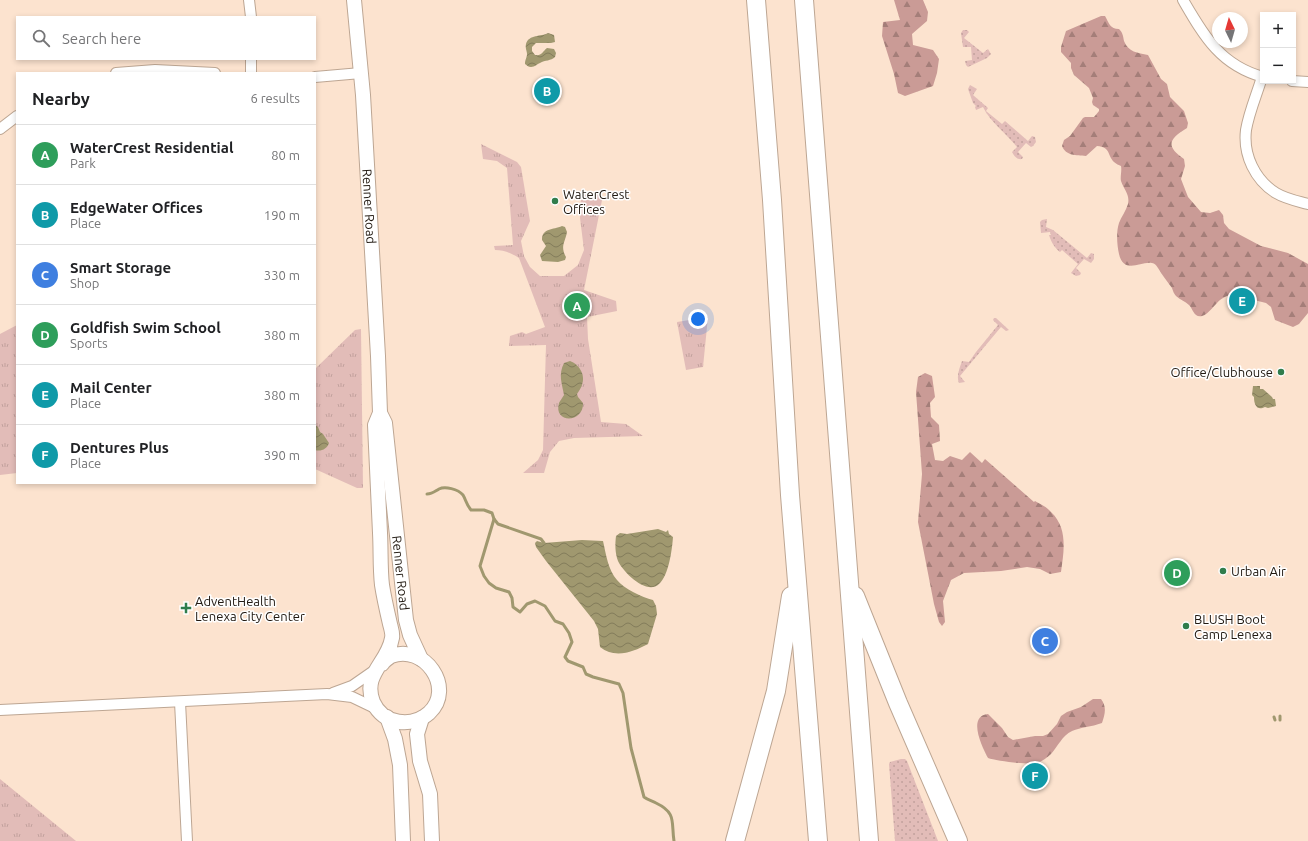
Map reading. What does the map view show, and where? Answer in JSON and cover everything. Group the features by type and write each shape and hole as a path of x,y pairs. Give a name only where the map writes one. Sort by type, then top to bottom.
{"highway":[{"path":"756,0 772,200 795,566 818,841"},
{"path":"804,0 869,841"},
{"path":"735,841 776,691 795,566"},
{"path":"849,582 879,652 898,704 958,841"}],"main road":[{"name":"Renner Road","path":"354,0 361,73 370,207 380,413 385,423 406,620 410,635 421,659 428,663 436,674 439,687 437,700 430,712 422,718 417,734 420,761 430,794 432,841"},
{"name":"Renner Road","path":"380,413 375,424 382,585 392,638 379,667 372,677 370,690 374,703 382,713 395,738 400,765 403,841"},
{"path":"379,667 391,656 403,654 416,656 421,659"},
{"path":"382,713 393,721 406,723 422,718"}],"street":[{"path":"249,0 251,16"},
{"path":"1183,0 1206,38 1218,52 1242,69 1260,76"},
{"path":"251,72 252,60"},
{"path":"129,72 155,70 195,72"},
{"path":"316,77 361,73"},
{"path":"1296,81 1308,82"},
{"path":"1260,84 1246,129 1246,146 1251,164 1260,179 1275,193 1308,204"},
{"path":"0,129 16,117"},
{"path":"327,694 352,686 379,667"},
{"path":"0,710 327,694 352,697 382,713"},
{"path":"180,702 187,841"}],"green space":[{"path":"894,0 923,0 928,12 927,21 912,34 913,45 933,50 939,59 933,86 905,96 898,93 894,74 882,36 883,22 900,20"},
{"path":"1101,16 1105,16 1112,27 1120,30 1128,48 1141,54 1148,55 1161,79 1167,84 1170,97 1184,111 1188,123 1187,128 1173,139 1172,146 1174,150 1184,159 1185,166 1181,179 1188,197 1201,212 1210,213 1219,210 1223,215 1224,223 1229,229 1261,246 1288,253 1308,264 1308,313 1299,324 1293,327 1275,320 1271,307 1266,303 1250,299 1249,296 1244,297 1243,291 1225,297 1205,315 1197,316 1186,302 1179,299 1175,295 1172,288 1154,264 1149,263 1132,266 1126,265 1122,261 1118,250 1117,230 1128,201 1121,181 1121,166 1114,162 1105,148 1097,146 1086,156 1066,152 1062,146 1064,140 1070,136 1083,118 1094,117 1099,109 1093,105 1093,98 1089,88 1074,75 1071,68 1071,63 1061,52 1061,47 1066,31"},
{"path":"963,30 967,30 969,32 964,38 983,53 988,49 991,54 987,58 968,67 965,61 972,60 971,47 963,47 961,33"},
{"path":"970,85 977,89 973,95 988,108 986,111 1002,124 1005,121 1028,141 1032,136 1035,137 1036,142 1033,146 1031,147 1026,143 1018,152 1023,157 1022,159 1017,158 1014,155 1012,152 1017,147 994,123 983,107 976,110 976,106 973,103 968,89"},
{"path":"481,144 517,162 521,167 530,221 521,241 524,256 530,267 540,276 564,276 578,265 584,250 580,218 581,194 592,196 601,192 602,200 584,290 616,301 617,311 587,317 588,339 601,422 626,424 643,436 574,438 559,441 550,452 544,473 523,473 538,460 543,450 546,345 509,346 510,336 522,332 526,334 545,327 519,258 507,252 495,250 494,246 513,245 507,168 497,161 483,159"},
{"path":"1047,219 1046,227 1053,230 1087,258 1091,253 1094,254 1094,259 1091,263 1084,259 1076,268 1081,273 1080,275 1076,276 1071,273 1078,264 1062,250 1060,252 1056,249 1050,238 1050,232 1041,233 1040,222"},
{"path":"708,317 703,367 686,370 677,322"},
{"path":"996,318 1009,330 1006,331 1001,327 960,376 965,382 959,383 958,375 962,361 969,362 998,325 993,320"},
{"path":"16,326 16,473 0,475 0,334"},
{"path":"361,329 363,488 357,488 316,469 316,368 355,330"},
{"path":"925,373 932,376 935,397 930,403 931,417 939,425 940,441 932,444 935,460 943,461 950,456 962,460 970,452 982,463 985,459 1034,502 1035,501 1049,510 1060,525 1064,540 1061,572 1050,574 1040,569 1027,567 1001,571 964,573 951,580 943,601 945,622 942,626 939,622 934,604 918,522 922,474 916,392 918,377"},
{"path":"1093,699 1101,699 1104,705 1105,714 1102,723 1072,731 1063,738 1051,754 1038,763 1020,763 988,758 980,740 977,726 978,720 982,716 988,714 1002,728 1008,737 1013,740 1043,736 1048,734 1057,724 1061,716 1081,707"},
{"path":"905,759 907,761 938,841 895,841 889,764 890,762"},
{"path":"0,779 76,841 0,841"}],"water":[{"path":"548,33 554,35 555,42 536,43 532,47 532,51 535,55 537,55 541,54 547,48 554,49 556,53 555,57 534,67 525,64 527,57 526,45 528,41 532,37"},
{"path":"562,226 565,227 567,232 563,247 566,257 565,260 558,262 542,261 540,255 546,246 542,240 542,236 546,231"},
{"path":"570,361 581,370 583,381 577,394 583,403 582,410 579,414 574,417 564,418 560,415 558,410 559,403 564,395 561,371 564,363"},
{"path":"1253,386 1260,386 1260,389 1263,389 1273,399 1275,399 1276,406 1258,408 1252,395"},
{"path":"316,426 329,443 327,447 317,451"},
{"path":"658,529 666,532 668,530 669,534 673,537 671,555 668,569 662,580 654,587 648,587 636,581 621,566 616,555 616,536 620,533 627,534"},
{"path":"582,540 603,541 609,567 617,580 634,592 653,600 656,606 657,614 648,644 636,650 624,653 612,653 600,647 598,629 594,621 546,561 536,547 535,543 537,541 544,543"}],"waterway":[{"path":"427,494 442,488 455,490 463,495 471,510 484,510 492,513 498,524 541,539 544,543"},
{"path":"494,519 480,566 484,576 489,583 496,588 509,592 512,598 513,607 520,612 527,604 535,601 545,606 555,621 563,624 569,633 572,642 565,657 568,661 583,667 586,674 619,684 623,693 631,748 644,797 663,807 670,814 673,823 674,841"}],"place":[{"name":"EdgeWater Offices","path":"547,91"},
{"name":"WaterCrest Offices","path":"555,201"},
{"name":"Mail Center","path":"1242,301"},
{"name":"WaterCrest Residential","path":"577,306"},
{"name":"Office/Clubhouse","path":"1281,372"},
{"name":"Urban Air","path":"1223,571"},
{"name":"Goldfish Swim School","path":"1177,573"},
{"name":"AdventHealth Lenexa City Center","path":"186,608"},
{"name":"BLUSH Boot Camp Lenexa","path":"1186,626"},
{"name":"Smart Storage","path":"1045,641"},
{"name":"Dentures Plus","path":"1035,776"}]}
